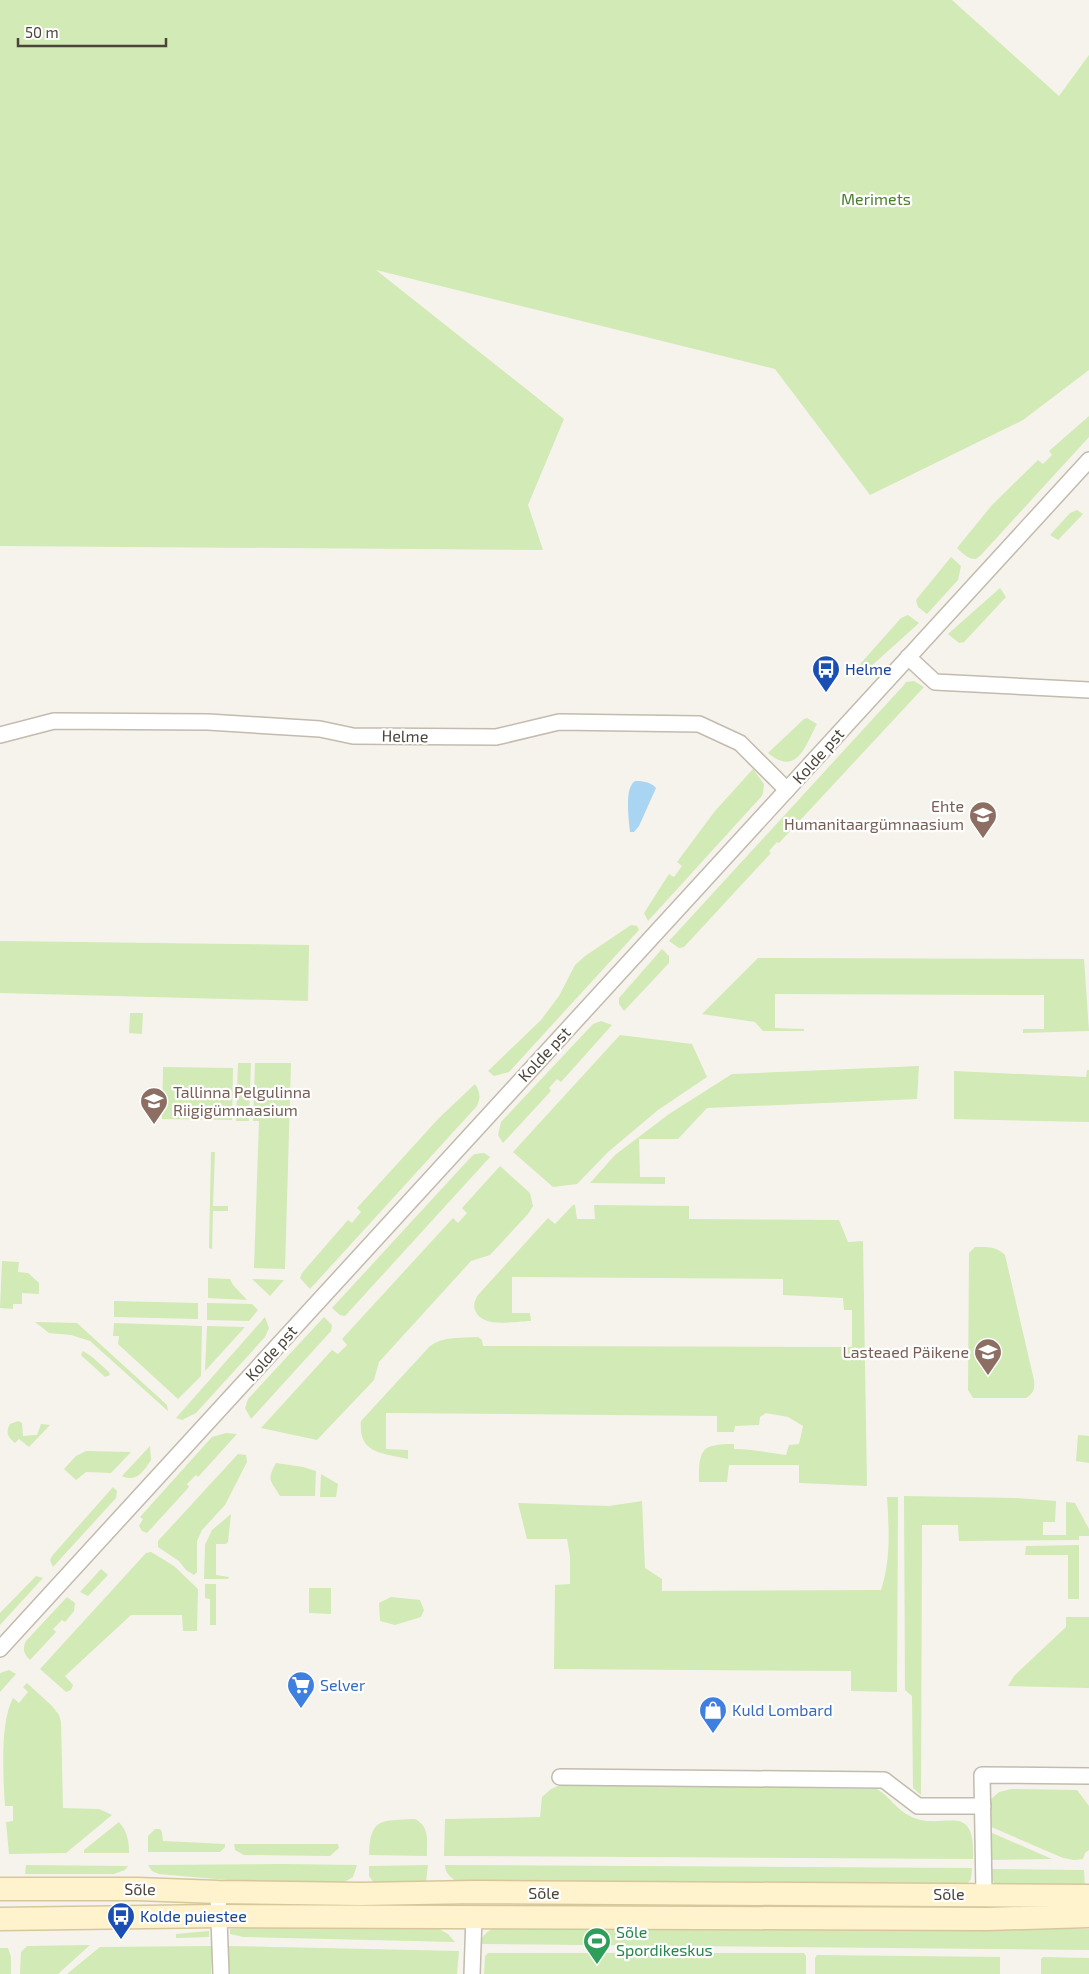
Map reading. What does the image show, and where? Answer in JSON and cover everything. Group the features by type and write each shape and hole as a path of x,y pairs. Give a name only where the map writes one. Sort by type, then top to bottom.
{"main road":[{"name":"Sõle","path":"0,1889 137,1888 218,1892 351,1894 475,1892 1089,1896"},
{"path":"474,1917 475,1892"},
{"name":"Sõle","path":"0,1919 219,1916 987,1919 1089,1916"}],"street":[{"name":"Kolde pst","path":"0,1649 1089,460"},
{"path":"908,657 935,682 1089,690"},
{"name":"Helme","path":"0,735 54,721 208,722 320,729 353,736 496,738 559,722 699,724 740,743 788,790"},
{"path":"984,1894 982,1775 1089,1776"},
{"path":"560,1777 884,1780 918,1806 983,1806"},
{"path":"218,1892 221,1974"},
{"path":"472,1974 474,1917"}],"green space":[{"name":"Merimets","path":"0,0 952,0 1059,96 1089,55 1089,370 1023,420 870,495 775,369 376,270 564,419 528,505 543,550 0,546"},
{"path":"1089,416 1089,437 981,555 973,559 959,550 957,548 992,505 1038,460 1043,464 1052,455 1049,451"},
{"path":"1077,510 1083,514 1058,540 1050,535 1070,513"},
{"path":"951,557 961,566 958,580 927,614 918,607 916,600"},
{"path":"1000,588 1006,597 964,642 959,643 948,634"},
{"path":"908,615 919,623 858,678 854,671 901,618"},
{"path":"914,681 924,687 779,843 777,842 769,851 771,853 684,947 679,948 669,941 906,682"},
{"path":"807,718 817,724 799,756 786,762 778,760 768,753 804,719"},
{"path":"753,769 764,784 763,794 648,921 644,913 669,874 674,877 682,866 677,862 715,811"},
{"path":"631,925 637,926 639,930 509,1072 494,1076 488,1071 541,1020 559,996 575,965 585,956"},
{"path":"0,941 309,945 308,1001 0,993"},
{"path":"662,949 669,956 669,963 624,1011 619,1004 619,998"},
{"path":"758,958 1084,959 1089,1031 1023,1033 1023,1029 1044,1029 1044,995 775,994 775,1028 804,1029 804,1031 763,1031 755,1022 702,1014"},
{"path":"130,1013 143,1013 142,1034 129,1033"},
{"path":"601,1021 612,1025 561,1082 557,1079 549,1088 551,1091 503,1143 498,1135 501,1122 593,1024"},
{"path":"620,1035 692,1044 707,1077 658,1110 608,1152 577,1184 553,1187 513,1152"},
{"path":"238,1063 251,1063 249,1121 236,1121"},
{"path":"255,1063 291,1063 285,1269 254,1268 259,1121 253,1121"},
{"path":"919,1066 917,1099 707,1108 678,1139 639,1139 640,1177 665,1177 665,1184 590,1183 615,1155 669,1114 732,1074"},
{"path":"163,1067 233,1068 232,1120 162,1119"},
{"path":"1087,1070 1089,1070 1089,1122 954,1119 954,1071 1086,1077"},
{"path":"475,1084 479,1095 477,1106 310,1289 300,1278 302,1273 348,1220 352,1223 361,1212 357,1208 439,1118"},
{"path":"211,1152 215,1152 213,1206 228,1206 228,1211 213,1211 212,1249 209,1248"},
{"path":"484,1153 490,1157 345,1316 340,1315 332,1308 471,1157 475,1154"},
{"path":"500,1166 530,1193 533,1206 528,1214 490,1255 471,1261 379,1362 374,1380 317,1440 261,1428 332,1350 338,1354 347,1345 342,1339 453,1218 458,1223 467,1213 462,1208"},
{"path":"575,1205 577,1219 595,1219 594,1205 689,1206 689,1219 839,1220 848,1242 863,1241 867,1486 799,1483 799,1465 729,1465 727,1482 699,1482 701,1456 704,1451 714,1445 734,1444 734,1449 786,1455 789,1445 799,1444 803,1426 788,1417 766,1413 760,1417 759,1425 735,1426 734,1432 717,1432 717,1416 386,1413 386,1449 408,1450 408,1459 381,1453 368,1446 363,1440 361,1421 430,1346 447,1339 478,1337 482,1340 483,1346 852,1347 852,1310 844,1310 843,1298 783,1295 783,1279 512,1277 512,1313 530,1313 531,1321 500,1323 484,1320 479,1316 474,1306 478,1295 548,1218 555,1224"},
{"path":"975,1247 995,1249 1005,1255 1034,1380 1033,1390 1026,1398 973,1398 968,1390 969,1253"},
{"path":"2,1261 19,1262 18,1272 28,1273 39,1283 39,1294 22,1293 22,1304 13,1304 13,1309 0,1308"},
{"path":"208,1278 230,1279 247,1300 208,1298"},
{"path":"252,1279 284,1280 270,1296"},
{"path":"114,1301 198,1303 198,1319 114,1317"},
{"path":"207,1303 252,1304 258,1310 249,1321 207,1320"},
{"path":"265,1317 269,1328 265,1337 196,1413 182,1420 176,1418"},
{"path":"324,1317 332,1325 331,1331 251,1419 245,1408 248,1399"},
{"path":"35,1322 77,1323 167,1405 168,1411 90,1341 71,1335 49,1333"},
{"path":"114,1323 202,1326 201,1376 178,1399 118,1344 119,1336 113,1336"},
{"path":"207,1326 245,1327 205,1371"},
{"path":"83,1351 109,1372 110,1375 105,1377 81,1355"},
{"path":"18,1421 22,1423 23,1436 37,1435 41,1424 50,1425 29,1447 19,1439 15,1443 8,1435 10,1424"},
{"path":"226,1433 237,1434 198,1477 196,1475 187,1484 189,1487 147,1533 142,1531 139,1526 143,1519 140,1517 212,1437"},
{"path":"1078,1435 1089,1436 1089,1463 1076,1461"},
{"path":"150,1446 151,1460 142,1472 131,1478 122,1476"},
{"path":"86,1451 131,1452 111,1473 86,1472 76,1480 64,1469 76,1456"},
{"path":"238,1454 246,1455 247,1462 225,1505 202,1530 197,1541 197,1572 194,1575 186,1570 179,1561 158,1547 158,1541"},
{"path":"276,1463 316,1471 315,1496 280,1496 270,1477"},
{"path":"321,1474 338,1484 336,1497 320,1497"},
{"path":"113,1487 117,1491 116,1498 53,1567 50,1560 52,1556"},
{"path":"904,1496 1017,1498 1056,1501 1055,1522 1043,1522 1043,1535 1066,1535 1066,1502 1075,1503 1089,1529 1089,1536 1079,1536 1079,1540 959,1541 958,1525 922,1525 921,1795 913,1788 912,1696 905,1690"},
{"path":"887,1497 898,1497 897,1692 851,1691 851,1671 554,1669 555,1585 570,1584 570,1556 567,1539 527,1539 518,1503 609,1506 642,1501 645,1568 662,1579 662,1591 881,1590 888,1556"},
{"path":"231,1514 228,1542 226,1544 216,1544 216,1575 229,1577 228,1579 204,1579 205,1545 212,1530"},
{"path":"1079,1545 1079,1599 1068,1599 1068,1555 1025,1555 1026,1546"},
{"path":"151,1552 174,1566 198,1589 197,1631 183,1631 182,1615 131,1615 65,1676 73,1685 71,1690 66,1692 40,1669 146,1553"},
{"path":"101,1569 108,1575 88,1596 80,1592"},
{"path":"36,1576 43,1578 0,1625 0,1613"},
{"path":"205,1584 216,1584 216,1625 210,1625 210,1599 205,1598"},
{"path":"309,1588 331,1588 331,1614 309,1613"},
{"path":"67,1597 75,1603 74,1611 65,1622 62,1620 53,1629 56,1632 30,1660 24,1651 26,1641"},
{"path":"391,1597 420,1600 424,1610 421,1617 395,1625 380,1621 379,1603"},
{"path":"1066,1617 1089,1617 1089,1688 1008,1686 1014,1676 1066,1627"},
{"path":"9,1670 16,1674 0,1692 0,1673"},
{"path":"27,1683 59,1715 61,1722 63,1808 99,1809 112,1815 66,1853 9,1854 6,1822 13,1821 13,1806 5,1806 4,1735 9,1708 13,1698 19,1703 28,1692 23,1687"},
{"path":"560,1785 877,1789 910,1816 922,1820 963,1823 969,1829 972,1840 973,1859 444,1856 445,1819 540,1817 542,1797 551,1789"},
{"path":"1011,1789 1077,1790 1089,1806 1089,1850 1085,1853 1083,1859 1063,1858 989,1826 990,1800 999,1792"},
{"path":"415,1819 423,1826 427,1835 427,1856 369,1855 370,1843 375,1827 386,1821"},
{"path":"119,1822 127,1836 129,1853 84,1853 84,1850"},
{"path":"155,1829 160,1829 162,1832 163,1841 225,1844 225,1847 220,1852 148,1852 148,1836"},
{"path":"990,1832 1052,1859 990,1860"},
{"path":"234,1844 338,1844 339,1848 330,1856 244,1855 235,1850"},
{"path":"26,1865 128,1866 125,1870 114,1874 25,1874"},
{"path":"148,1865 357,1865 353,1877 341,1884 261,1883 159,1874 152,1871"},
{"path":"428,1865 426,1882 374,1883 369,1876 369,1866"},
{"path":"445,1865 972,1868 971,1879 966,1885 456,1881 448,1874"},
{"path":"991,1869 1084,1870 1085,1887 995,1884 991,1878"},
{"path":"258,1927 436,1927 448,1934 455,1942 243,1937 230,1934 230,1929"},
{"path":"496,1927 1089,1929 1089,1950 481,1944 479,1942 482,1937"},
{"path":"209,1931 209,1937 176,1938 176,1934"},
{"path":"90,1945 58,1974 20,1974 21,1952 27,1946"},
{"path":"212,1946 211,1974 67,1974 100,1947"},
{"path":"228,1946 459,1951 457,1974 228,1974"},
{"path":"0,1948 8,1948 11,1957 11,1974 0,1974"},
{"name":"Sõle Spordikeskus","path":"488,1953 804,1953 806,1956 806,1974 484,1974 485,1956"},
{"path":"817,1955 1000,1957 1000,1974 815,1974 815,1958"},
{"path":"1043,1957 1089,1958 1089,1974 1041,1974 1041,1959"}],"water":[{"path":"635,781 647,782 656,788 639,826 634,832 630,832 628,797 629,790"}],"place":[{"name":"Helme","path":"826,693"},
{"name":"Ehte Humanitaargümnaasium","path":"983,839"},
{"name":"Tallinna Pelgulinna Riigigümnaasium","path":"154,1125"},
{"name":"Lasteaed Päikene","path":"988,1376"},
{"name":"Selver","path":"301,1709"},
{"name":"Kuld Lombard","path":"713,1734"},
{"name":"Kolde puiestee","path":"121,1940"},
{"name":"Sõle Spordikeskus","path":"597,1965"}]}
